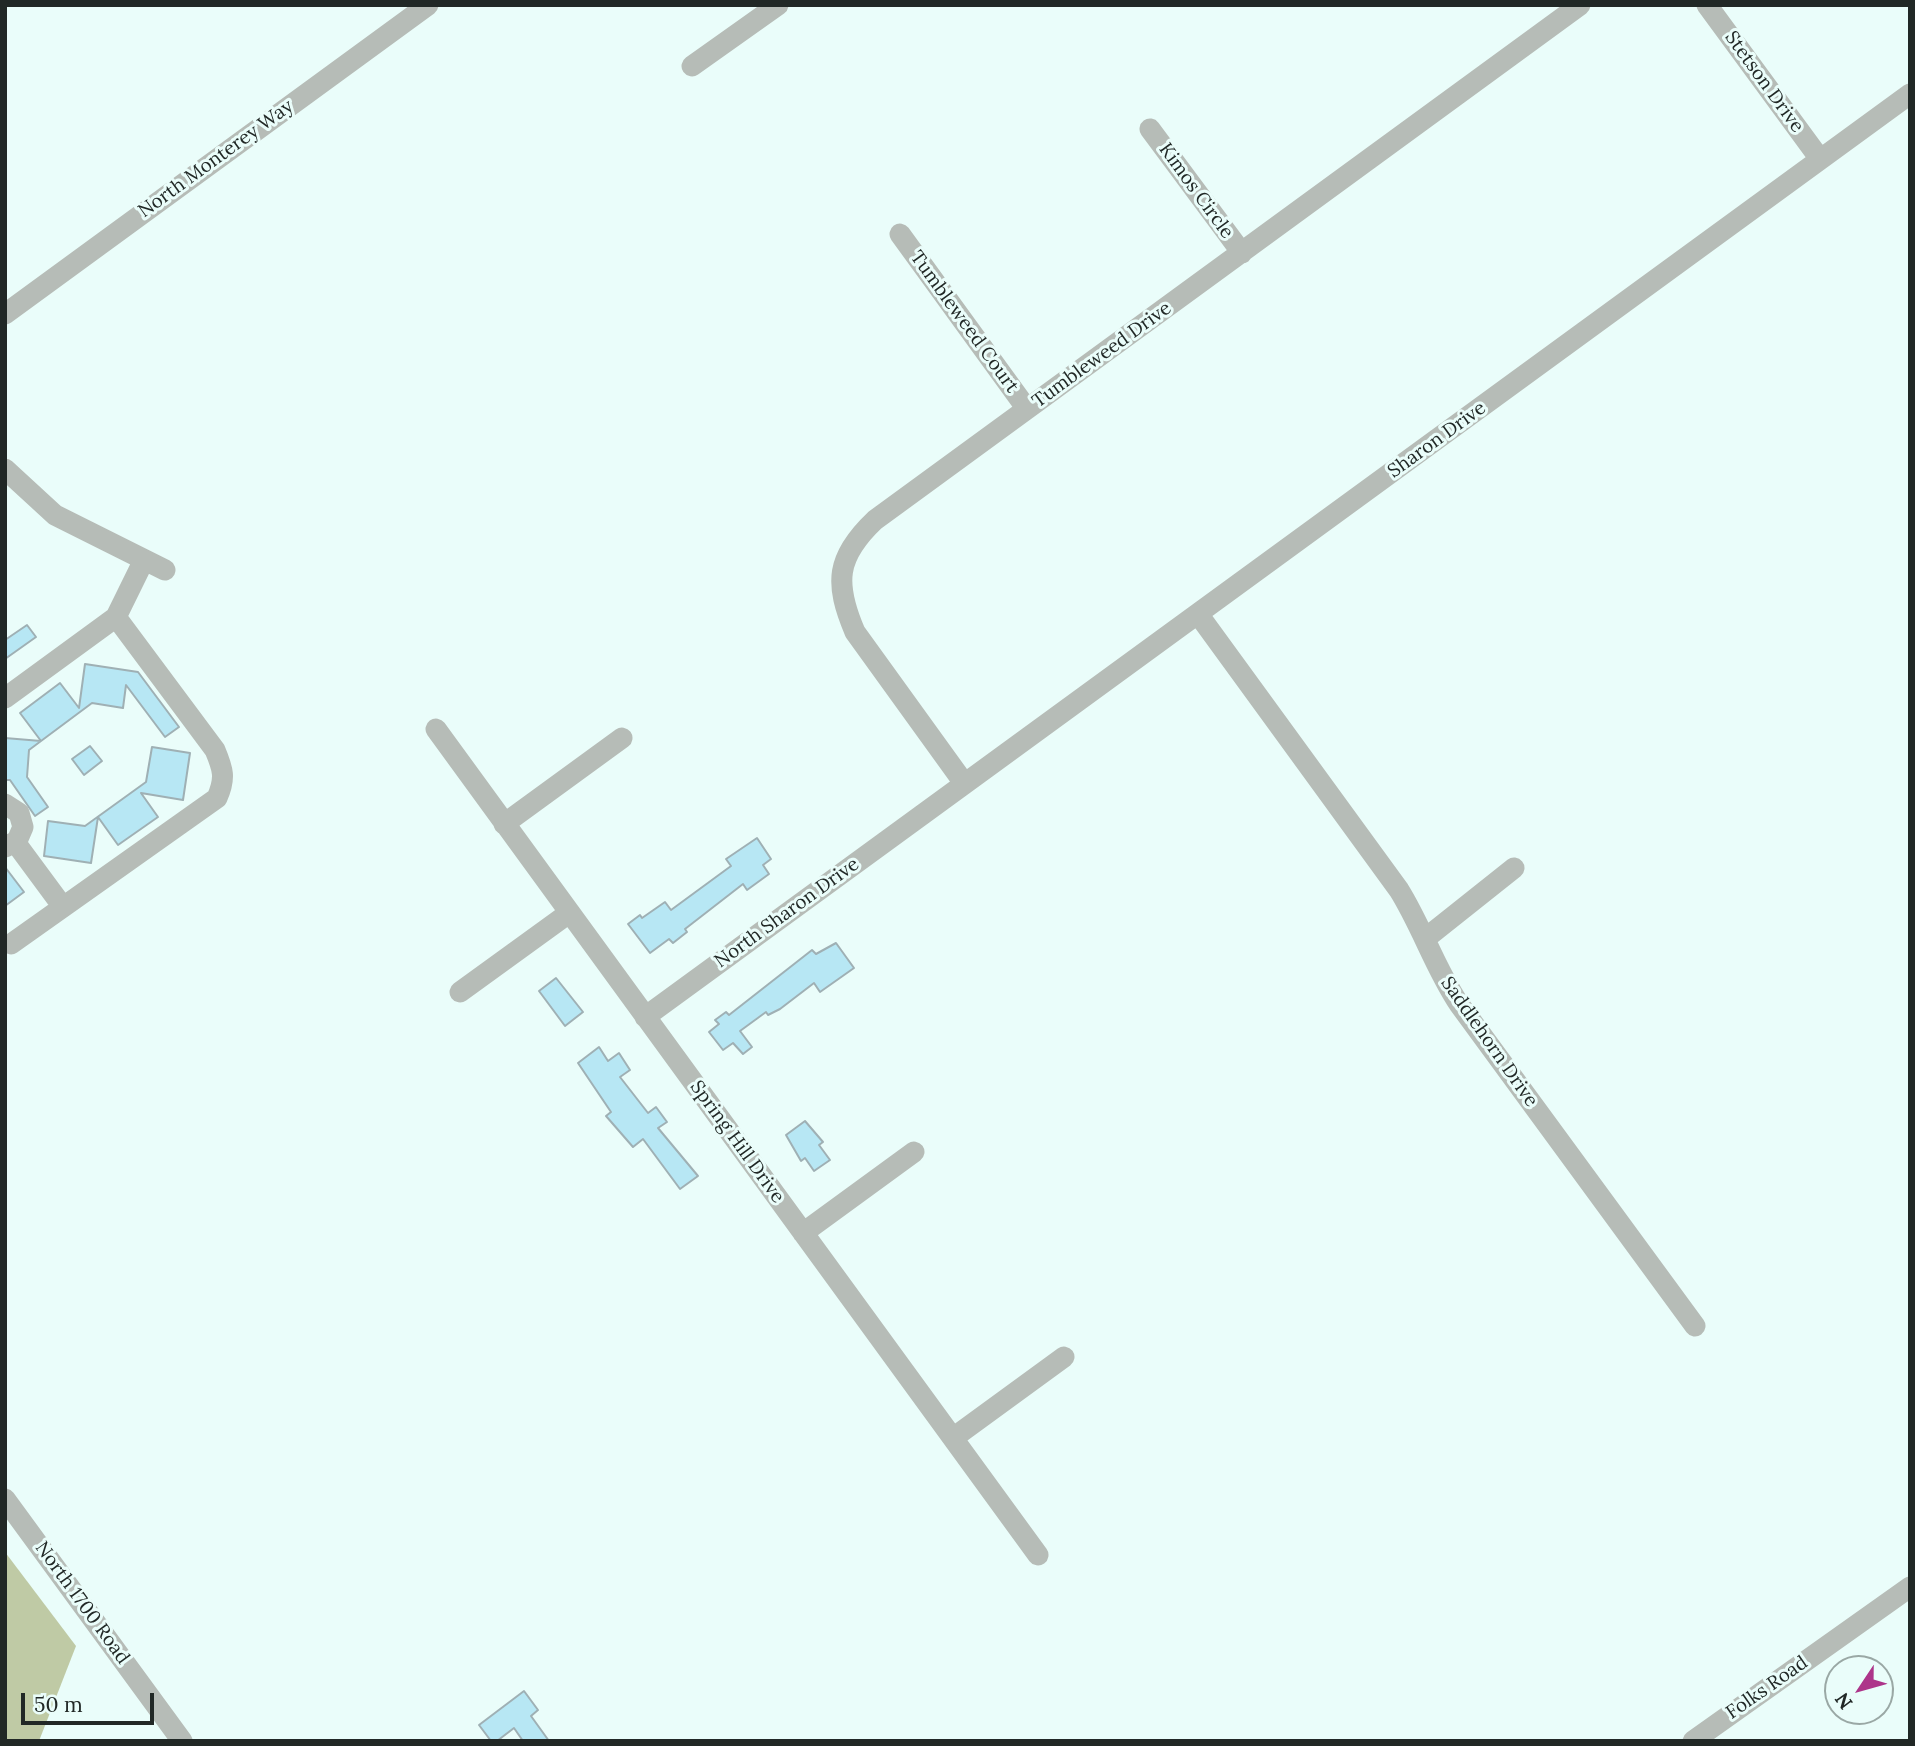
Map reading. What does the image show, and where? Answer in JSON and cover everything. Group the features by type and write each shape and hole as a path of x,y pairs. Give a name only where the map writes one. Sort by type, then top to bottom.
{"street":[{"name":"North Monterey Way","path":"5,314 428,5"},
{"path":"692,66 778,5"},
{"name":"Tumbleweed Drive","path":"964,783 855,632 841,592 843,564 855,538 874,520 1580,5"},
{"name":"Stetson Drive","path":"1707,5 1820,159"},
{"name":"Sharon Drive","path":"964,783 1910,94"},
{"name":"Kimos Circle","path":"1150,129 1242,253"},
{"name":"Tumbleweed Court","path":"900,234 1027,409"},
{"path":"5,469 55,515 165,570"},
{"path":"5,698 116,617 144,560"},
{"name":"Saddlehorn Drive","path":"1198,614 1399,890 1426,938 1435,965 1459,1004 1695,1326"},
{"path":"11,944 217,798 224,782 224,771 215,750 116,617"},
{"name":"Spring Hill Drive","path":"436,729 1038,1555"},
{"path":"504,824 622,738"},
{"name":"North Sharon Drive","path":"645,1017 964,783"},
{"path":"5,804 14,808 23,820 22,834 10,845 63,907"},
{"path":"1426,938 1514,868"},
{"path":"460,992 569,913"},
{"path":"803,1233 914,1152"},
{"path":"953,1438 1064,1357"},
{"name":"North 1700 Road","path":"5,1499 182,1741"},
{"name":"Folks Road","path":"1693,1741 1910,1587"}],"green space":[{"path":"5,1552 76,1646 39,1741 5,1741"}],"building":[{"path":"27,625 36,637 5,659 5,640"},
{"path":"85,664 138,672 179,727 165,737 126,685 123,708 92,703 41,741 20,713 60,683 79,708"},
{"path":"5,738 41,741 29,750 27,777 48,807 35,816 10,780 5,780"},
{"path":"90,746 102,761 84,775 72,759"},
{"path":"152,747 190,753 183,800 141,793 158,817 118,845 98,817 91,863 44,856 48,821 85,826 146,782"},
{"path":"757,838 771,859 763,865 769,874 747,890 743,884 685,929 687,932 673,943 669,939 650,953 628,924 665,902 671,910 731,866 726,859"},
{"path":"5,867 24,892 5,906"},
{"path":"836,943 854,968 820,992 814,983 780,1009 768,1015 766,1012 740,1031 752,1047 743,1054 733,1043 723,1050 709,1032 719,1024 715,1020 726,1012 729,1015 812,950 816,954"},
{"path":"556,978 583,1012 565,1026 539,991"},
{"path":"599,1047 608,1061 619,1053 630,1070 620,1077 648,1113 656,1107 667,1122 658,1128 698,1176 680,1189 643,1139 633,1147 606,1116 611,1112 578,1063"},
{"path":"805,1121 823,1142 819,1145 830,1160 814,1171 805,1158 801,1161 786,1135"},
{"path":"524,1691 538,1710 531,1716 549,1741 523,1741 514,1728 497,1741 491,1741 479,1725"}]}
